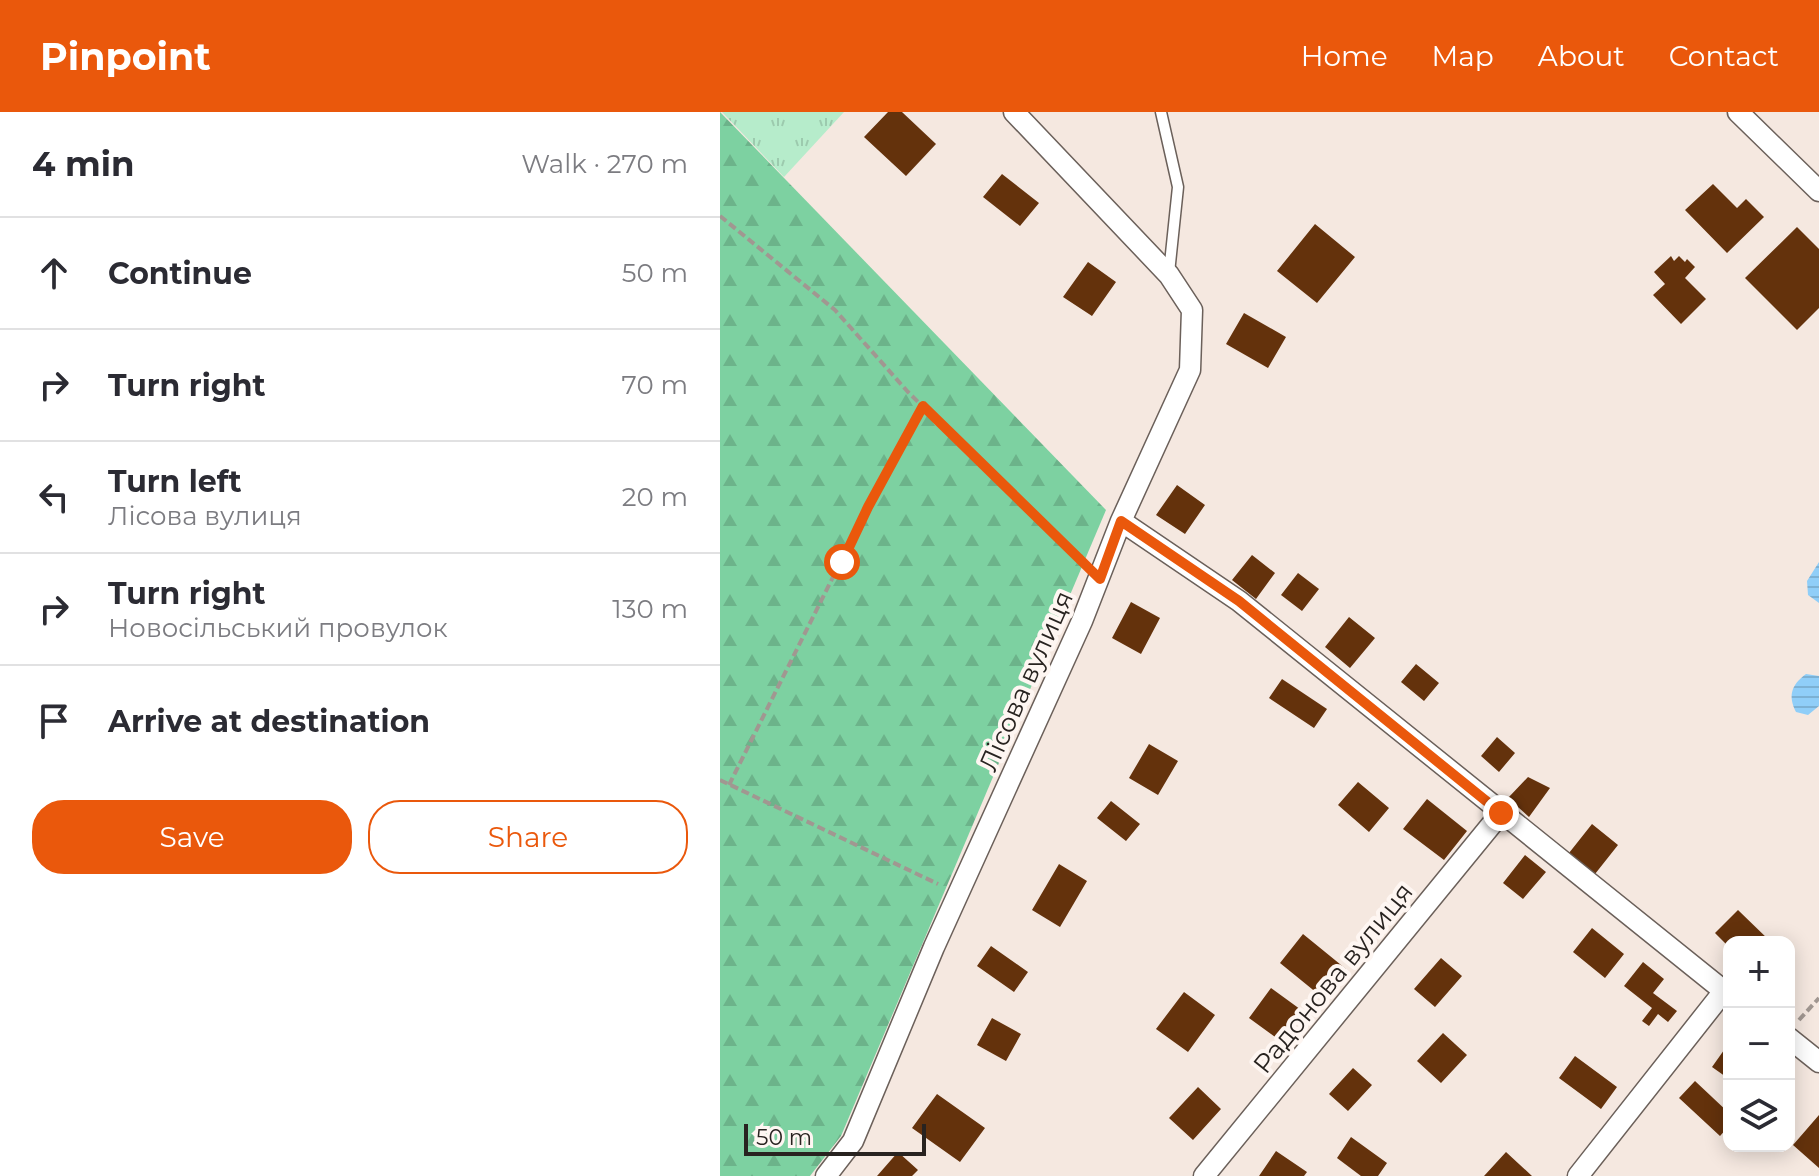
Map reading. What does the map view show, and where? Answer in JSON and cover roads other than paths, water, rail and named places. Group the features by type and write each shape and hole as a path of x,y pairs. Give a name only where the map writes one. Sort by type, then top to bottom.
{"street":[{"name":"Лісова вулиця","path":"826,1176 853,1141 958,894 1100,579 1121,521 1190,370 1192,310 1169,275 1014,112"},
{"path":"1738,112 1819,191"},
{"path":"1121,521 1239,601 1723,990"},
{"name":"Радонова вулиця","path":"1204,1176 1501,813"},
{"path":"1578,1176 1723,998"},
{"path":"1795,1030 1819,1062"}],"lane":[{"path":"1161,112 1178,187 1169,275"}],"water":[{"path":"1819,562 1819,603 1808,595 1807,581"},
{"path":"1806,674 1819,676 1819,706 1808,715 1796,712 1792,701 1794,687"}]}
